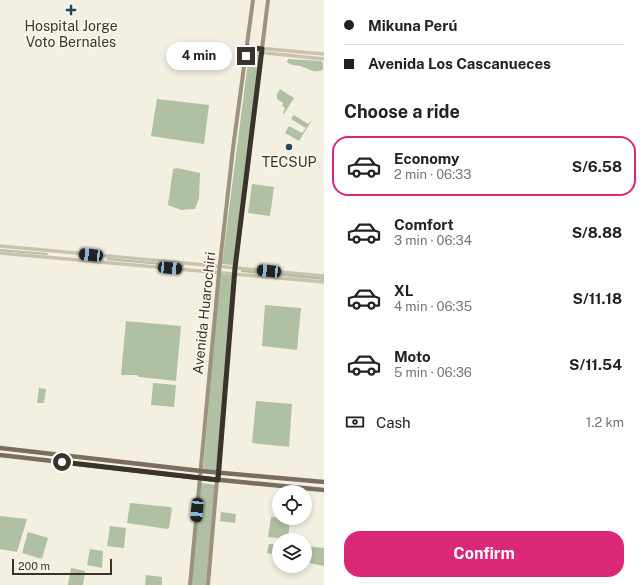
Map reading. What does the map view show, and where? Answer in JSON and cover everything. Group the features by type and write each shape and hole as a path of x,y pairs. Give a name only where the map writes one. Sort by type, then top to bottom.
{"main road":[{"name":"Avenida Huarochiri","path":"190,585 219,272 233,148 253,0"},
{"name":"Avenida Huarochiri","path":"208,585 235,268 268,0"},
{"path":"0,448 218,473 324,482"},
{"path":"0,456 324,490"}],"street":[{"path":"247,48 324,54"},
{"path":"262,49 324,59"},
{"path":"0,246 324,276"},
{"path":"0,253 324,282"}],"green space":[{"path":"249,54 259,55 233,265 222,264"},
{"path":"288,59 321,61 323,63 323,70 313,71 300,66 292,65 287,62"},
{"path":"280,89 294,98 284,114 285,108 282,106 283,103 277,99 277,94"},
{"path":"157,99 209,105 204,144 151,136"},
{"path":"294,115 308,124 312,120 299,141 285,133 289,126 302,133 306,128 291,119"},
{"path":"177,168 200,173 199,198 195,209 181,210 168,205 173,169"},
{"path":"252,184 274,187 270,216 248,213"},
{"path":"0,249 47,253 48,255 0,251"},
{"path":"107,258 184,265 183,267 107,260"},
{"path":"241,269 324,277 324,280 241,272"},
{"path":"220,274 233,275 216,471 203,470"},
{"path":"265,305 301,308 297,350 262,346"},
{"path":"126,321 181,326 176,381 139,377 137,375 121,375"},
{"path":"153,383 176,385 174,407 151,405"},
{"path":"39,388 46,389 44,403 37,403"},
{"path":"256,401 292,404 289,447 252,443"},
{"path":"201,483 216,485 207,585 191,585"},
{"path":"130,503 170,507 172,509 169,528 167,529 127,523"},
{"path":"221,512 236,514 235,523 220,521"},
{"path":"0,516 27,519 17,552 0,549"},
{"path":"271,517 272,525 289,525 289,533 272,533 272,537 268,537"},
{"path":"110,526 126,528 124,548 107,546"},
{"path":"28,532 48,538 42,559 22,553"},
{"path":"269,544 272,544 272,554 267,553"},
{"path":"312,547 324,548 324,566 312,563"},
{"path":"90,549 103,551 102,568 87,565"},
{"path":"71,568 85,571 83,585 68,585"},
{"path":"146,575 162,577 162,585 145,585"}],"place":[{"name":"Hospital Jorge Voto Bernales","path":"71,10"},
{"name":"TECSUP","path":"289,147"}],"route":[{"path":"62,462 218,480 220,439 235,268 262,49 247,47 246,56"}]}
